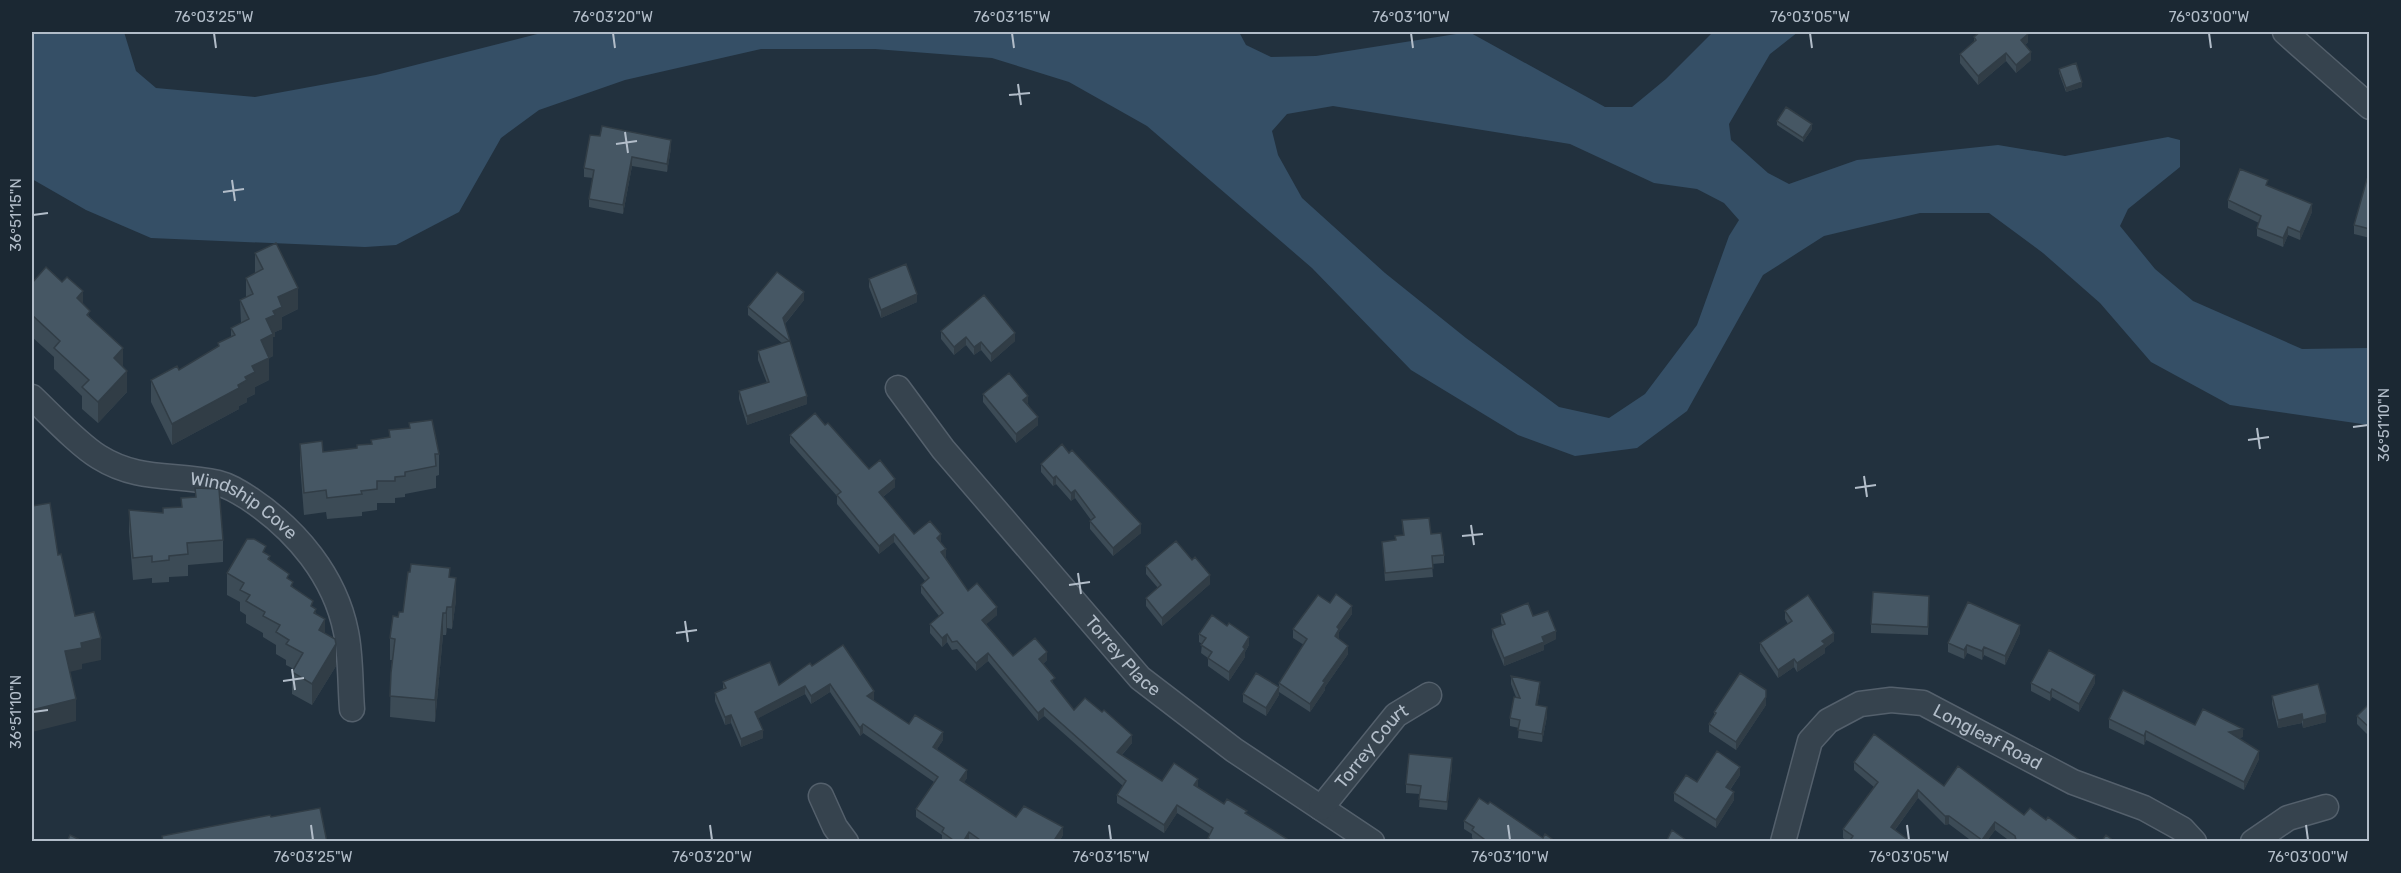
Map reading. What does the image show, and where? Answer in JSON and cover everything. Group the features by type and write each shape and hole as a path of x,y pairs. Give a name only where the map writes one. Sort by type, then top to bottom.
{"street":[{"path":"2285,32 2370,107"},
{"name":"Torrey Place","path":"898,388 943,449 1140,678 1234,750 1372,842"},
{"name":"Windship Cove","path":"32,397 98,457 125,470 154,477 189,478 231,486 262,507 291,532 310,553 328,582 341,614 346,633 352,709"},
{"name":"Torrey Court","path":"1321,808 1396,715 1429,695"},
{"name":"Longleaf Road","path":"1783,842 1810,741 1828,722 1860,704 1891,700 1923,703 2073,782 2144,808 2182,829 2194,842"},
{"path":"821,796 835,827 846,842"},
{"path":"2253,842 2288,818 2326,807"}],"water":[{"path":"32,32 124,32 136,71 156,88 255,97 376,75 545,32 1239,32 1246,45 1271,57 1316,56 1469,32 1605,107 1632,107 1666,79 1713,32 1798,32 1770,54 1729,124 1731,140 1768,173 1789,184 1857,160 1998,145 2065,156 2168,137 2180,140 2180,167 2128,209 2120,226 2155,269 2193,301 2302,349 2369,348 2369,425 2230,405 2151,362 2100,303 2043,253 1989,213 1920,213 1824,236 1763,275 1687,411 1637,448 1575,456 1518,435 1411,370 1312,268 1147,126 1069,82 992,58 875,49 761,49 625,80 539,110 501,138 459,212 396,245 365,247 151,238 86,210 32,179","holes":["1333,106 1570,144 1654,183 1697,189 1724,203 1739,220 1729,236 1697,325 1645,394 1609,418 1559,407 1466,338 1385,273 1302,198 1278,155 1272,131 1287,114"]}],"building":[{"path":"1980,32 2026,32 2028,34 2021,40 2031,52 2016,65 2006,53 1978,76 1960,54 1976,40 1974,37"},
{"path":"2076,63 2082,82 2066,88 2059,69"},
{"path":"1786,107 1812,124 1803,138 1777,121"},
{"path":"602,126 671,140 667,164 632,157 623,205 589,199 594,170 584,168 590,135 600,136"},
{"path":"2240,169 2268,180 2266,185 2312,204 2300,232 2288,227 2283,238 2257,228 2261,216 2228,200"},
{"path":"2367,179 2370,180 2370,229 2354,225"},
{"path":"276,243 298,288 278,297 282,307 273,311 275,315 266,319 273,334 261,340 269,358 252,366 255,372 245,377 247,380 238,385 239,388 172,424 151,380 177,366 179,370 219,346 218,343 235,335 231,328 249,319 240,300 253,294 246,278 263,269 255,253"},
{"path":"906,264 917,294 881,310 869,279"},
{"path":"46,267 62,282 67,277 83,291 77,298 90,311 87,315 123,348 114,358 127,371 98,402 82,387 89,380 54,348 60,341 32,315 32,283"},
{"path":"777,272 804,292 783,318 807,396 747,416 739,391 769,382 758,351 789,341 748,307"},
{"path":"984,295 1015,333 991,354 981,342 974,347 966,337 954,347 941,331"},
{"path":"1009,373 1028,396 1023,400 1038,417 1016,434 983,394"},
{"path":"815,413 825,425 828,423 869,469 880,460 895,479 879,492 914,534 930,521 941,534 937,538 946,549 941,552 968,591 977,583 997,607 982,620 1013,656 1035,638 1047,652 1039,659 1055,678 1051,681 1074,710 1085,698 1102,712 1104,710 1132,735 1117,752 1162,781 1174,763 1198,779 1194,785 1224,804 1227,799 1292,842 1213,842 1208,838 1213,828 1177,805 1164,825 1117,795 1126,781 1044,708 1038,713 988,653 976,663 957,641 952,642 947,634 942,638 930,624 943,613 921,585 929,578 894,534 879,546 837,495 841,492 790,435"},
{"path":"432,420 439,454 435,454 436,466 405,472 405,476 395,477 395,481 377,481 377,489 361,491 362,494 327,498 326,490 304,493 300,444 322,441 323,452 357,448 357,445 372,444 371,440 390,437 389,430 410,428 409,423"},
{"path":"1062,444 1069,453 1072,450 1141,524 1113,548 1090,521 1095,517 1075,490 1071,493 1041,464"},
{"path":"195,488 219,489 223,540 187,543 188,554 169,556 169,560 152,562 152,556 133,558 129,510 163,513 163,508 182,507 181,498 196,497"},
{"path":"50,503 58,555 61,554 75,616 94,612 101,638 81,643 82,648 65,651 76,699 32,710 32,506"},
{"path":"1429,518 1431,534 1441,533 1444,555 1432,556 1433,568 1385,573 1382,542 1396,540 1395,536 1404,535 1402,520"},
{"path":"247,539 254,539 266,546 263,552 270,556 268,559 289,574 287,578 293,582 291,586 313,601 311,606 316,609 314,613 325,619 319,630 335,639 336,644 312,684 292,672 303,653 286,644 289,640 276,632 280,625 263,616 265,612 246,601 250,595 240,590 244,583 227,573"},
{"path":"1176,541 1192,560 1195,557 1210,575 1162,618 1146,598 1161,585 1146,566"},
{"path":"411,564 450,568 449,577 456,578 452,607 447,607 446,613 443,613 435,700 390,696 395,639 390,638 393,616 398,617 399,612 403,612"},
{"path":"1873,592 1929,596 1928,627 1871,624"},
{"path":"1336,594 1352,606 1337,627 1339,629 1335,636 1348,646 1310,704 1279,683 1307,639 1293,629 1318,595 1330,603"},
{"path":"1808,595 1834,633 1822,641 1825,644 1797,663 1794,659 1778,670 1760,643 1792,621 1785,611"},
{"path":"1968,602 2020,625 2005,656 1984,647 1982,651 1967,645 1964,650 1948,643"},
{"path":"1528,603 1533,616 1548,611 1556,631 1542,637 1544,642 1504,658 1492,629 1505,624 1501,614"},
{"path":"1212,615 1227,626 1229,623 1249,637 1243,647 1245,649 1229,672 1208,658 1212,652 1201,645 1206,638 1199,634"},
{"path":"843,645 874,691 867,696 909,724 915,715 943,732 933,747 967,770 960,780 1016,817 1024,806 1063,827 1053,842 983,842 969,832 963,842 956,842 942,832 944,828 916,809 938,777 863,724 860,728 830,684 811,696 805,686 755,712 763,730 741,739 731,715 725,717 715,693 726,688 723,682 770,662 779,685 810,663 812,666"},
{"path":"2049,650 2095,675 2079,704 2052,689 2050,693 2031,683"},
{"path":"1256,673 1279,687 1266,708 1243,694"},
{"path":"1740,673 1766,690 1766,697 1736,742 1709,724 1716,713 1714,712"},
{"path":"1511,676 1540,682 1536,705 1547,707 1542,734 1518,730 1520,720 1510,718 1514,697 1520,698"},
{"path":"2318,684 2326,714 2303,720 2302,714 2278,720 2272,696"},
{"path":"2123,690 2195,725 2203,709 2243,729 2229,732 2259,751 2244,782 2146,731 2144,736 2109,719"},
{"path":"2370,703 2370,728 2357,716"},
{"path":"1874,734 1944,786 1958,766 2024,815 2030,808 2046,820 2048,817 2082,842 2018,842 2015,836 1995,822 1982,840 1949,816 1945,816 1918,790 1891,827 1910,842 1849,842 1853,836 1843,829 1878,782 1854,762"},
{"path":"1717,751 1740,767 1726,787 1734,792 1716,820 1674,793 1686,775 1697,782"},
{"path":"1409,754 1452,758 1447,802 1419,799 1421,786 1406,784"},
{"path":"1479,798 1488,804 1490,802 1543,838 1545,834 1556,842 1488,842 1472,830 1474,827 1464,821"},
{"path":"320,808 327,842 163,842 162,836 270,815 271,817"},
{"path":"1672,830 1689,842 1666,842"},
{"path":"70,835 84,842 67,842"},
{"path":"2106,835 2115,842 2101,842"}]}
